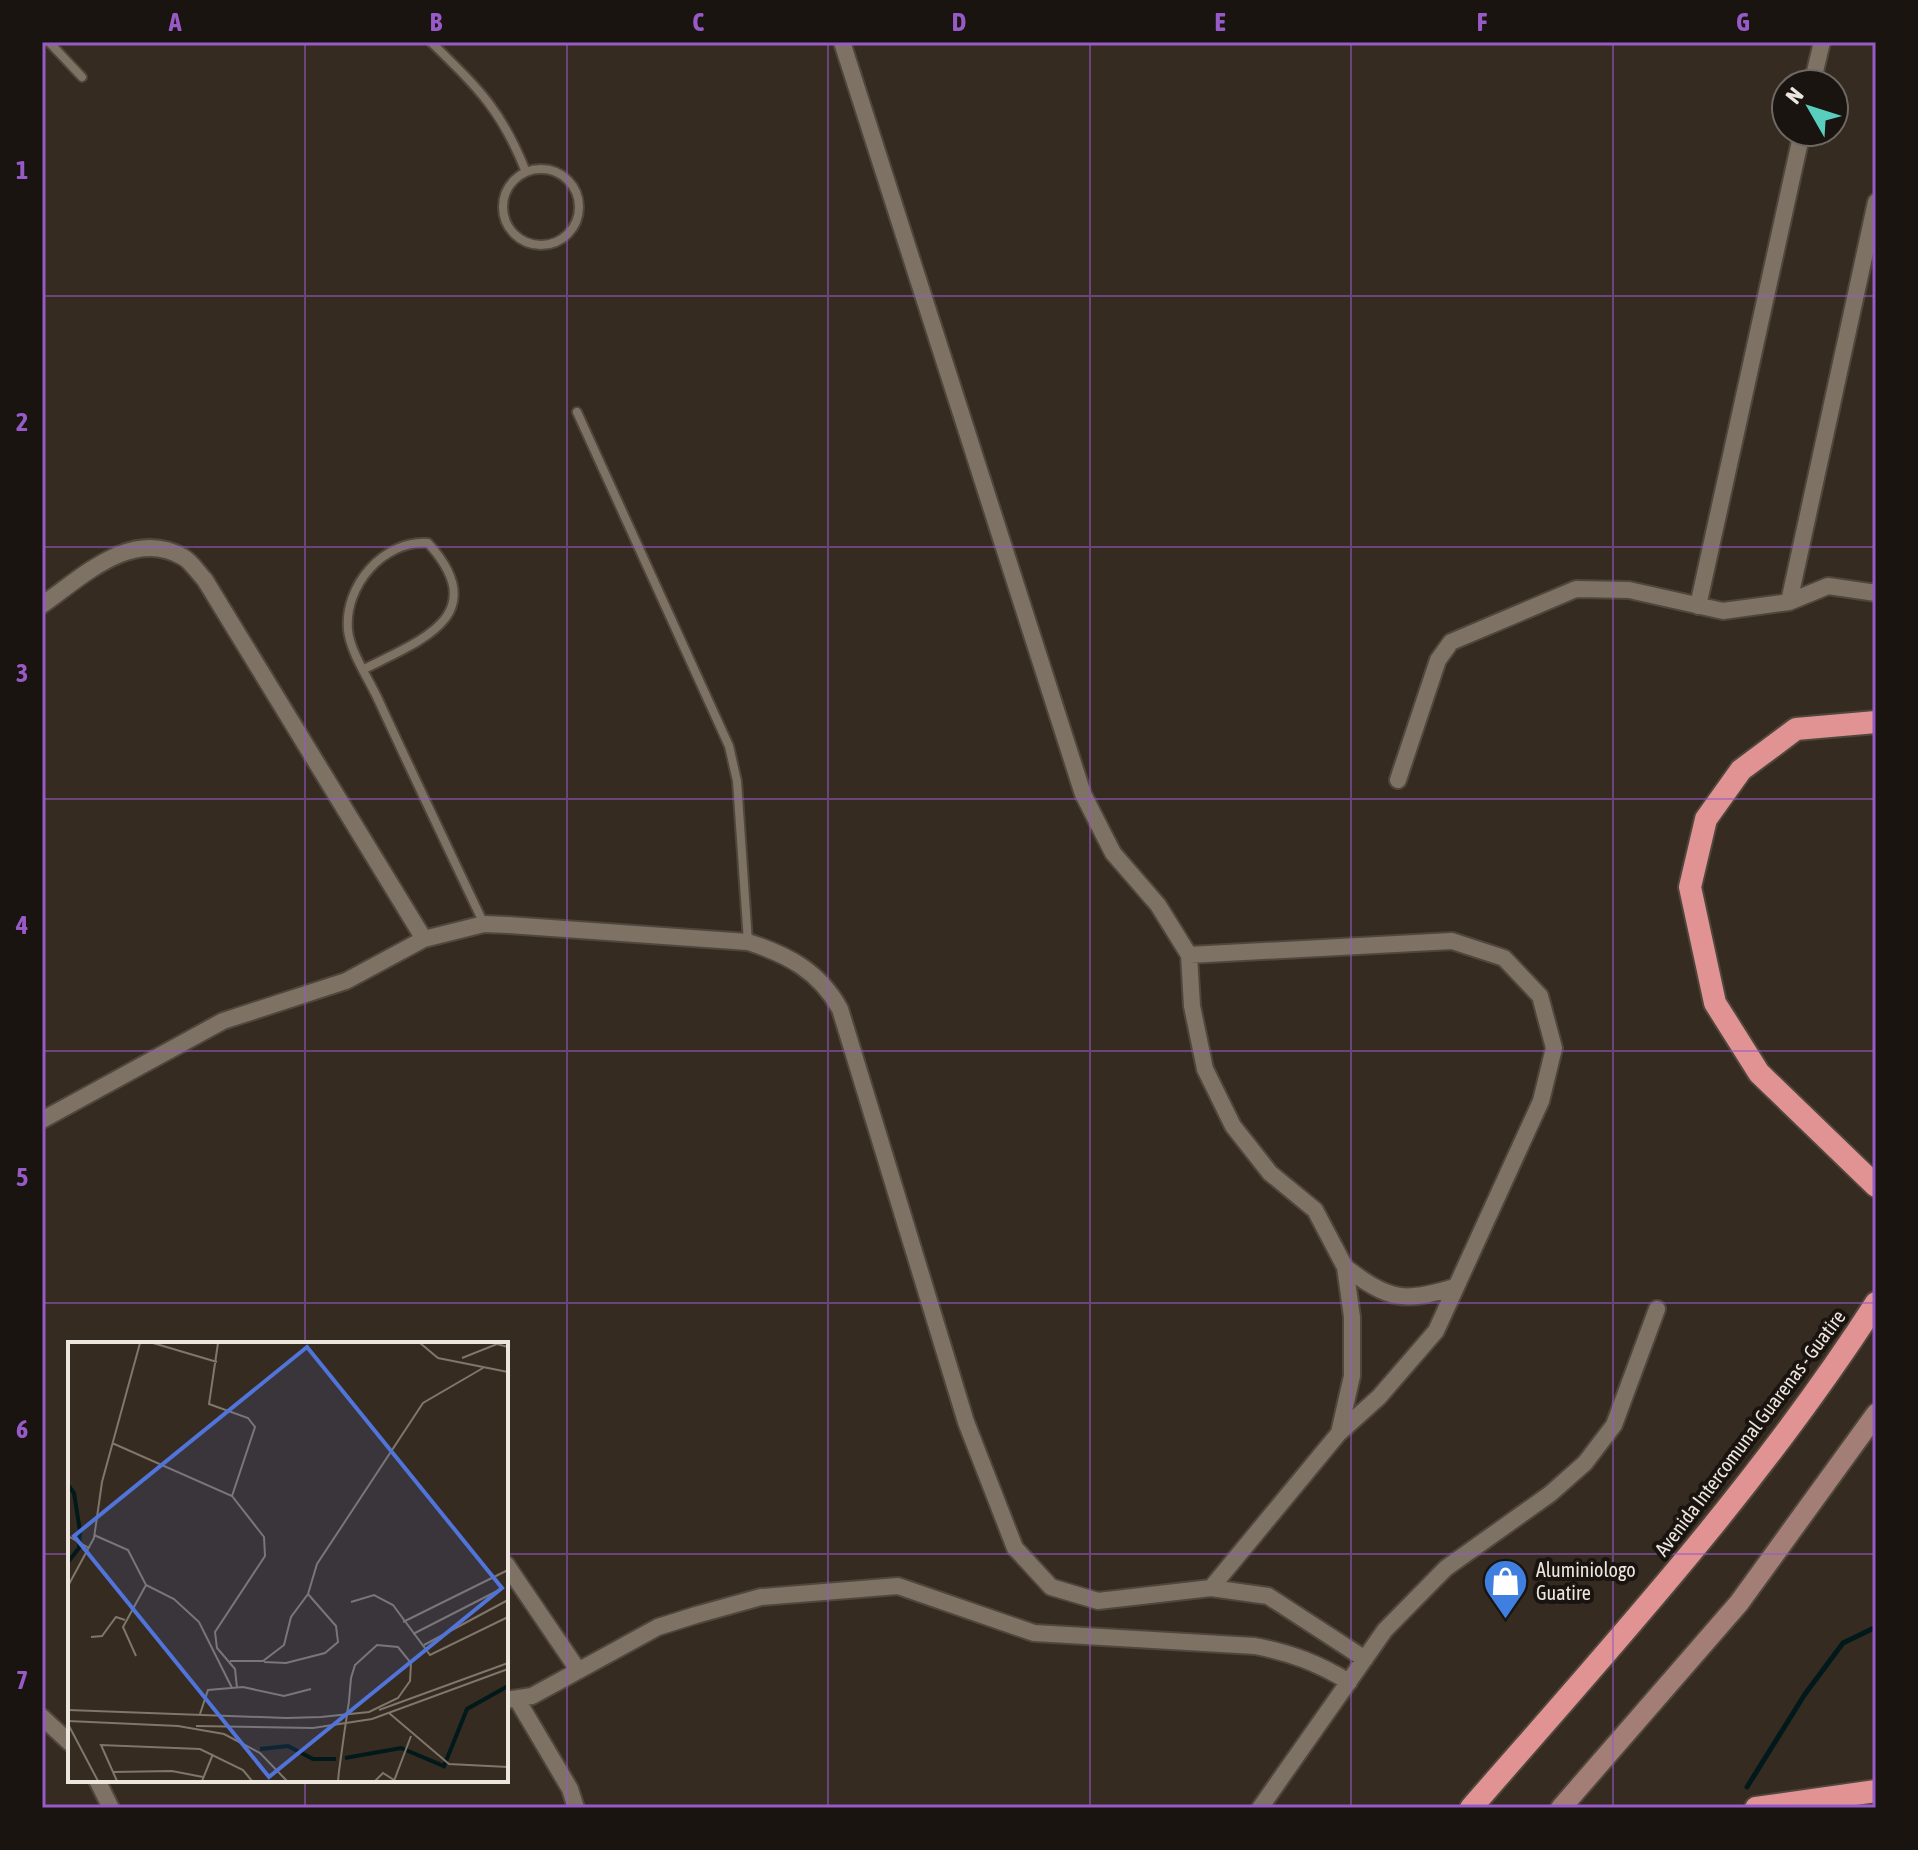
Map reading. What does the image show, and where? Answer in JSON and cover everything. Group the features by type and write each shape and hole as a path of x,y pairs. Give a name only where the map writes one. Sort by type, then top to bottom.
{"highway":[{"path":"1869,1178 1759,1073 1715,1003 1690,887 1706,819 1741,770 1796,729 1876,722"},
{"name":"Avenida Intercomunal Guarenas - Guatire","path":"1471,1808 1702,1543 1831,1372 1876,1303"},
{"path":"1756,1808 1876,1791"}],"main road":[{"path":"1561,1808 1739,1603 1876,1414"}],"street":[{"path":"842,42 1083,794 1113,853 1158,905 1189,955 1192,1006 1205,1069 1233,1126 1270,1173 1315,1210 1345,1267 1352,1317 1352,1376 1339,1433"},
{"path":"1816,68 1822,42"},
{"path":"1698,606 1798,148"},
{"path":"1789,602 1876,202"},
{"path":"42,605 112,556 140,548 183,557 205,580 424,939"},
{"path":"1398,780 1438,660 1451,642 1576,589 1629,590 1723,611 1789,602 1828,586 1876,593"},
{"path":"42,1120 223,1021 346,981 424,939 484,924 748,942 799,963 830,990 840,1009 966,1422 1015,1548 1051,1587 1098,1601 1211,1588 1268,1596 1365,1659"},
{"path":"1189,955 1452,941 1504,958 1540,996 1554,1048 1541,1101 1436,1331 1379,1397 1339,1433 1211,1588"},
{"path":"1345,1267 1377,1291 1403,1296 1417,1298 1455,1287"},
{"path":"1260,1808 1385,1630 1446,1568 1550,1494 1585,1463 1614,1425 1657,1309"},
{"path":"508,1567 578,1670"},
{"path":"576,1808 570,1789 512,1700 578,1670 658,1627 761,1597 898,1586 1034,1633 1255,1646 1291,1653 1317,1663 1349,1682"},
{"path":"42,1717 68,1741"},
{"path":"98,1782 111,1808"}],"lane":[{"path":"49,42 82,77"},
{"path":"431,42 489,99 512,137 526,172"},
{"path":"536,169 556,172 575,192 577,219 560,240 550,244 529,243 520,239 506,224 505,194 526,172 536,169"},
{"path":"577,412 729,746 737,781 748,942"},
{"path":"364,669 439,627 455,605 454,588 442,559 428,543 411,542 369,567 349,602 348,633 364,669 484,924"}],"waterway":[{"path":"1747,1787 1805,1694 1843,1643 1876,1627"}],"place":[{"name":"Aluminiologo Guatire","path":"1505,1621"}]}
